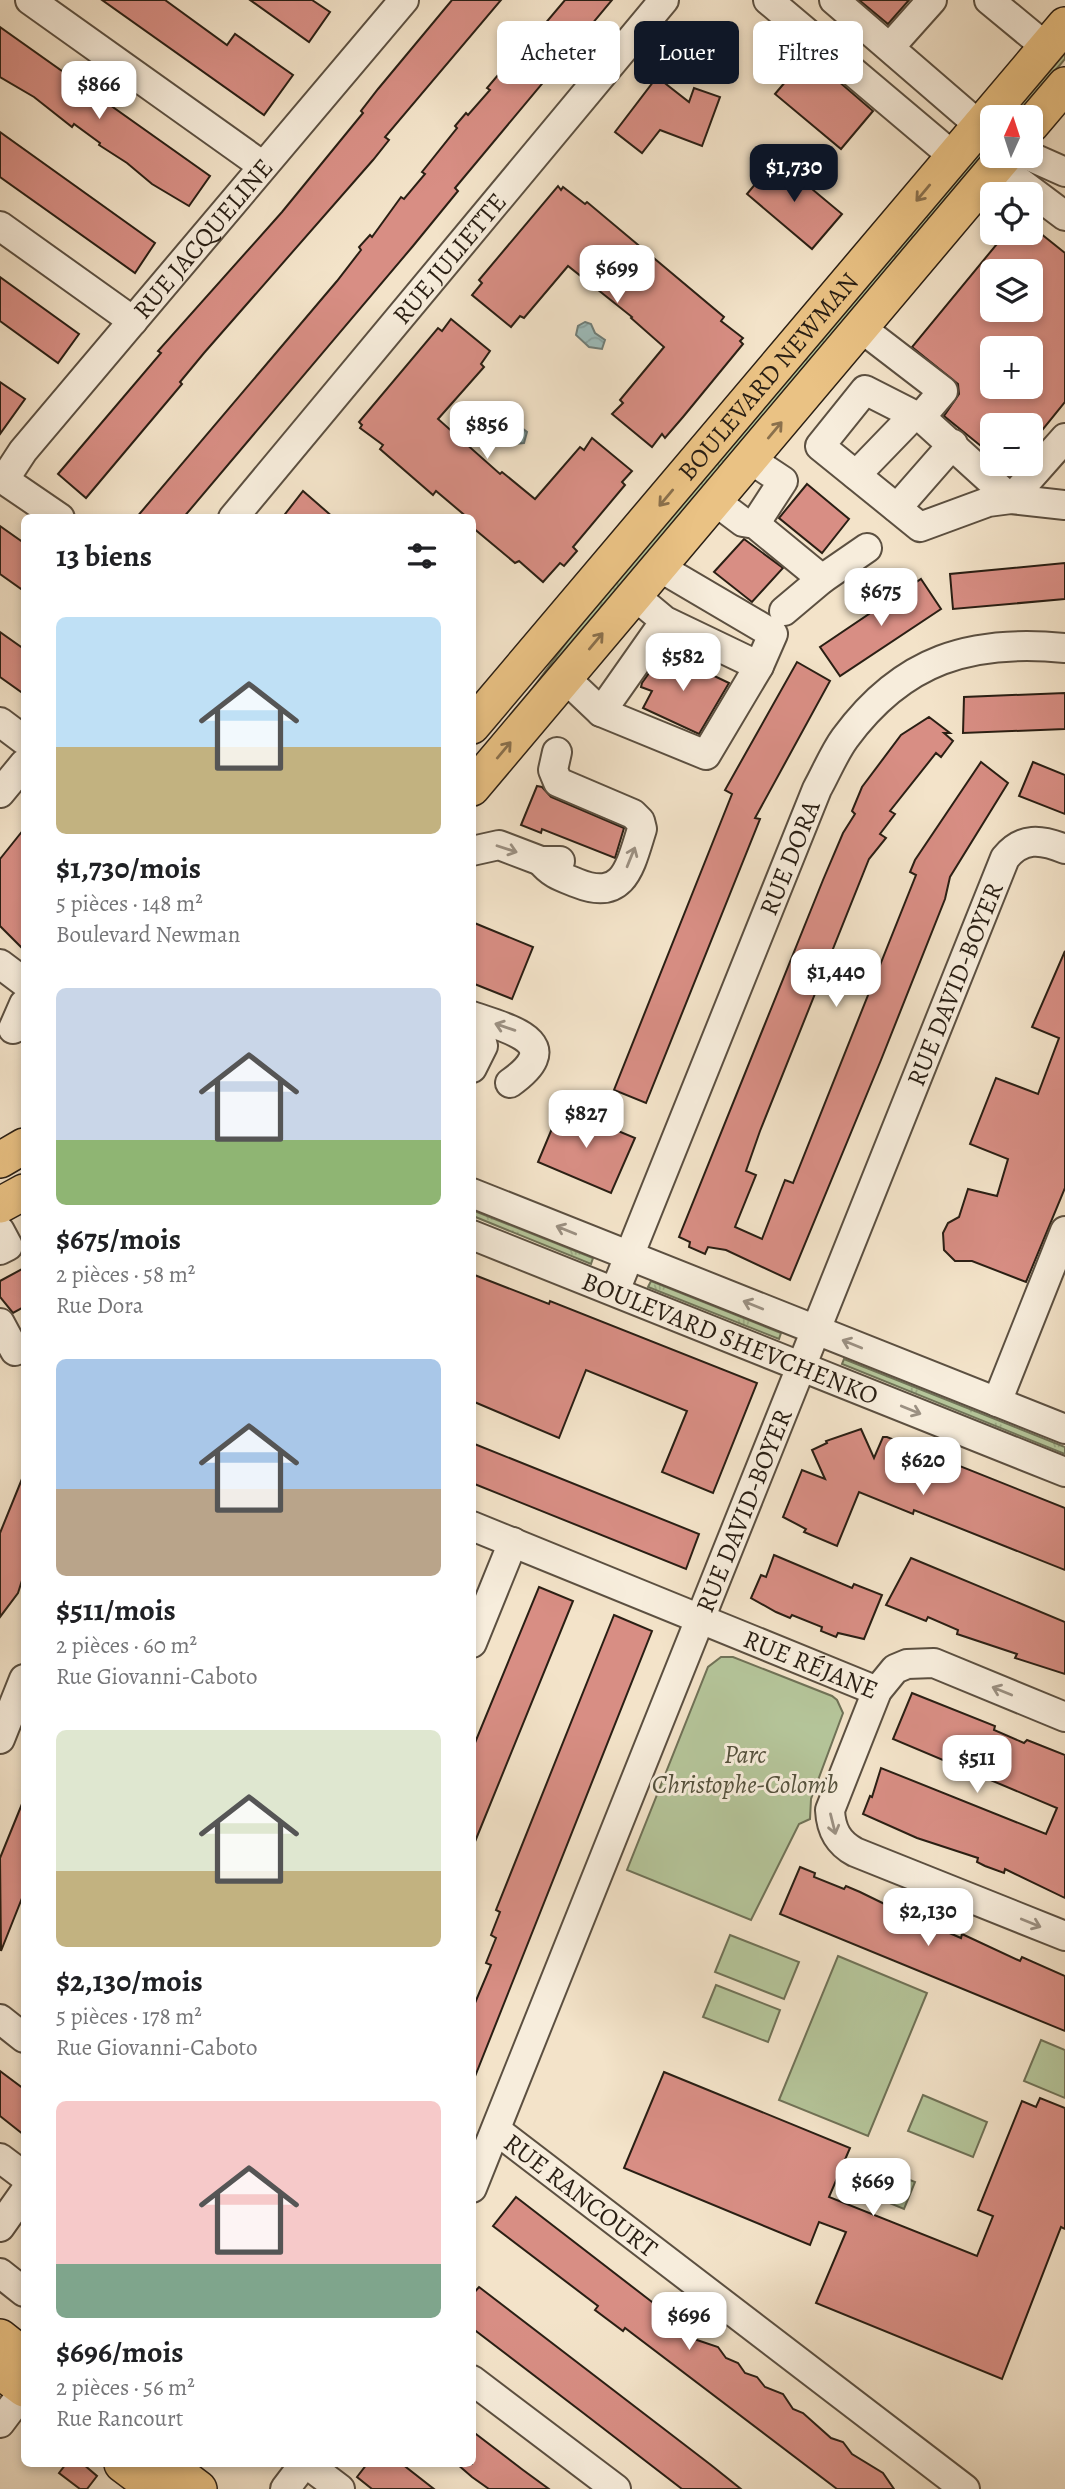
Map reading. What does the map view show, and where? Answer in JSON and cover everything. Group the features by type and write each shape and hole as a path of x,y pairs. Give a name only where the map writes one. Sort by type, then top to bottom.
{"main road":[{"name":"BOULEVARD NEWMAN","path":"998,105 1056,36"},
{"path":"1043,111 1065,85"},
{"name":"BOULEVARD NEWMAN","path":"476,721 980,126"},
{"name":"BOULEVARD NEWMAN","path":"476,783 861,328 1002,168"},
{"path":"0,1160 21,1148"},
{"path":"0,1205 21,1194"},
{"path":"0,2337 21,2354"},
{"path":"0,2371 21,2388"},
{"path":"126,2467 155,2489"},
{"path":"170,2467 199,2489"}],"street":[{"path":"30,0 263,166"},
{"name":"RUE JULIETTE","path":"236,514 664,0"},
{"path":"768,0 954,157"},
{"path":"834,0 980,126"},
{"path":"890,47 932,0"},
{"path":"989,0 1056,36"},
{"name":"RUE JACQUELINE","path":"2,478 263,166 392,4"},
{"path":"1043,167 1065,172"},
{"path":"1019,168 1065,216"},
{"path":"0,226 133,321"},
{"path":"856,475 943,391 861,328"},
{"path":"1011,499 953,444 917,416 865,390 820,446 920,527 988,502 1011,499 1065,505"},
{"path":"1011,499 1065,438"},
{"path":"897,508 953,444"},
{"path":"750,459 783,481 755,524"},
{"path":"2,478 54,514"},
{"path":"715,501 743,522 755,524 822,579"},
{"path":"785,611 822,579 867,548"},
{"path":"565,678 601,712 706,755 759,666 773,634 659,567"},
{"path":"635,596 665,621 759,666"},
{"path":"601,712 665,621"},
{"name":"RUE DORA","path":"615,1292 817,789 844,739 871,708 907,678 947,656 992,645 1065,648"},
{"path":"0,722 21,738"},
{"path":"476,850 499,845 541,861 550,873 596,890 608,890 620,882 642,825 633,814 561,785 553,774 557,752"},
{"path":"0,793 21,768"},
{"name":"RUE DAVID-BOYER","path":"476,2179 1005,858 1015,845 1034,841 1065,849"},
{"path":"0,964 21,980"},
{"path":"476,1017 523,1034 532,1041 535,1051 529,1067 510,1083"},
{"path":"476,1037 481,1039 484,1046 476,1061"},
{"name":"BOULEVARD SHEVCHENKO","path":"476,1195 1065,1429"},
{"path":"0,1231 8,1246 0,1250"},
{"path":"997,1402 1065,1231"},
{"name":"BOULEVARD SHEVCHENKO","path":"476,1237 1065,1472"},
{"path":"0,1323 15,1352 21,1349"},
{"name":"RUE RÉJANE","path":"476,1528 877,1691 895,1670 920,1662 934,1663 1065,1717"},
{"path":"476,1633 513,1542"},
{"path":"0,1740 21,1687"},
{"path":"877,1691 830,1810 833,1831 839,1840 855,1852 1065,1936"},
{"path":"0,2018 21,2036"},
{"name":"RUE RANCOURT","path":"496,2130 965,2489"},
{"path":"0,2158 21,2174"},
{"path":"0,2227 21,2197"},
{"path":"0,2273 21,2290"},
{"path":"476,2383 616,2489"},
{"path":"0,2423 21,2394"},
{"path":"285,2489 303,2467"},
{"path":"313,2467 339,2478"}],"green space":[{"path":"1065,49 1065,59 1026,105 1017,105"},
{"path":"980,149 980,159 524,700 572,635"},
{"path":"476,1212 593,1258 591,1264 476,1217"},
{"path":"651,1281 781,1333 779,1339 648,1287"},
{"path":"844,1359 1065,1447 1065,1454 842,1364"},
{"name":"Parc Christophe-Colomb","path":"721,1657 733,1657 832,1696 843,1713 811,1799 810,1819 799,1824 751,1920 627,1870 708,1667"},
{"path":"730,1935 799,1962 784,1999 715,1972"},
{"path":"838,1956 927,1993 868,2136 779,2100"},
{"path":"716,1985 780,2010 768,2042 703,2017"},
{"path":"1041,2040 1065,2050 1065,2098 1024,2081"},
{"path":"923,2095 987,2122 973,2157 908,2131"},
{"path":"881,2168 915,2182 904,2209 870,2195"}],"water":[{"path":"585,322 591,324 595,333 605,340 602,349 589,347 576,335 578,326"},
{"path":"506,416 527,432 524,443 514,444 498,427 497,420"}],"building":[{"path":"102,0 165,0 227,45 235,34 293,75 264,115"},
{"path":"250,0 312,0 330,12 309,42"},
{"path":"452,0 501,0 385,137 389,140 373,160 204,353 180,382 182,384 86,498 58,474 161,353 158,351 282,212"},
{"path":"565,0 612,0 594,21 547,21"},
{"path":"859,0 909,0 888,24"},
{"path":"0,27 210,176 189,206 152,184 74,124 72,127 34,97 0,77"},
{"path":"497,76 497,84 542,84 455,188 458,191 413,246 186,514 139,514 337,281 361,250 359,247 370,235 372,237 401,197 404,199 425,174 422,172 457,128 455,126 490,90 487,88"},
{"path":"652,84 666,84 689,102 694,88 720,97 702,146 660,130 642,153 615,132"},
{"path":"783,84 842,84 873,111 841,149 775,94"},
{"path":"0,132 155,243 135,273 0,177"},
{"path":"776,159 842,214 812,249 747,194"},
{"path":"558,186 585,204 587,202 724,317 721,321 743,338 740,341 743,344 683,417 665,438 662,434 652,447 612,414 623,403 620,400 664,347 632,317 568,266 524,318 520,316 511,327 472,295 482,283 479,280"},
{"path":"1043,235 1065,253 1065,402 1043,429 1043,413 980,413 980,445 944,416 959,394 958,384 912,347 980,265 980,322 1043,322 1043,259 985,259 996,245 1043,245"},
{"path":"0,277 79,334 58,363 0,321"},
{"path":"451,319 490,351 481,364 484,367 438,419 500,474 502,472 535,499 580,447 584,450 592,438 632,471 622,482 625,485 573,547 577,551 564,566 560,563 543,582 476,530 476,514 463,514 436,491 433,495 380,449 383,445 360,428 362,425 359,422 438,328 442,331"},
{"path":"0,382 25,399 0,434"},
{"path":"807,484 849,519 822,553 779,518"},
{"path":"303,491 329,514 285,514"},
{"path":"0,526 21,541 21,589 0,574"},
{"path":"744,539 783,568 752,602 714,572"},
{"path":"1065,563 1065,599 953,609 950,574"},
{"path":"921,579 941,609 840,676 820,647"},
{"path":"0,632 21,647 21,692 0,677"},
{"path":"664,652 729,683 699,734 643,708 652,691 641,687 642,683"},
{"path":"797,662 830,681 755,818 760,819 646,1103 614,1090 732,794 725,790"},
{"path":"1065,693 1065,729 963,733 964,697"},
{"path":"929,717 950,733 944,733 953,741 941,757 936,753 890,811 895,814 880,834 886,838 869,859 760,1131 746,1171 756,1175 735,1227 762,1239 785,1180 793,1183 916,875 910,872 915,860 981,762 1008,783 950,877 945,899 790,1280 726,1250 708,1247 705,1254 689,1247 690,1242 679,1237 823,880 843,833 855,814 852,811 862,787 901,735"},
{"path":"1033,762 1065,775 1065,814 1019,796"},
{"path":"537,786 542,787 551,797 624,828 615,858 542,829 541,833 521,825"},
{"path":"21,833 21,947 0,926 0,859"},
{"path":"476,924 533,947 512,999 476,985"},
{"path":"1065,951 1065,1188 1026,1282 972,1261 955,1261 944,1250 943,1233 948,1223 959,1217 968,1189 997,1196 1008,1159 970,1144 996,1078 1038,1094 1059,1038 1032,1027"},
{"path":"561,1107 635,1138 611,1193 538,1162"},
{"path":"21,1270 21,1309 13,1313 0,1297 0,1281"},
{"path":"476,1276 549,1304 550,1301 757,1383 713,1493 662,1472 687,1411 586,1370 559,1438 476,1403"},
{"path":"861,1429 874,1458 883,1437 887,1437 1065,1508 1065,1570 914,1510 913,1514 859,1492 837,1546 804,1532 806,1529 783,1517 802,1470 825,1479 812,1450 827,1443 826,1441"},
{"path":"476,1445 699,1534 686,1569 476,1485"},
{"path":"21,1481 21,1584 18,1593 0,1617 0,1533"},
{"path":"774,1555 852,1588 854,1584 882,1595 864,1639 838,1633 836,1637 821,1631 822,1627 792,1615 790,1618 751,1598 761,1575 766,1577"},
{"path":"911,1558 1065,1622 1065,1674 1015,1658 1017,1654 957,1634 958,1630 928,1617 926,1621 886,1605"},
{"path":"539,1587 573,1601 476,1839 476,1740"},
{"path":"614,1615 652,1631 476,2074 476,2001 491,1965 486,1963 496,1938 491,1935 500,1912 496,1910"},
{"path":"912,1693 995,1726 994,1730 1024,1743 1027,1740 1065,1755 1065,1898 1005,1869 1004,1873 985,1866 977,1862 978,1858 917,1838 863,1814 870,1796 872,1797 881,1768 1046,1834 1057,1808 893,1739"},
{"path":"21,1806 21,1901 1,1951 0,1858"},
{"path":"800,1867 815,1873 814,1877 844,1889 846,1886 903,1913 904,1910 919,1916 933,1922 931,1925 961,1938 962,1934 1020,1961 1022,1957 1065,1976 1065,2031 780,1914"},
{"path":"0,2071 21,2087 21,2133 0,2116"},
{"path":"664,2072 850,2148 829,2197 977,2256 993,2216 978,2210 1022,2101 1036,2107 1040,2098 1065,2108 1065,2229 1061,2227 1002,2379 816,2303 846,2232 819,2222 810,2245 624,2168"},
{"path":"516,2197 665,2312 681,2319 689,2332 687,2334 718,2347 726,2358 738,2363 745,2373 757,2377 765,2387 783,2394 793,2409 803,2413 831,2438 843,2442 852,2454 883,2473 894,2489 837,2489 625,2328 623,2331 595,2310 598,2306 493,2226"},
{"path":"479,2287 741,2489 682,2489 476,2331 476,2290"},
{"path":"476,2434 549,2489 489,2489 460,2467 476,2467"},
{"path":"64,2467 86,2467 97,2476 87,2489 80,2489 59,2473"},
{"path":"365,2467 406,2467 434,2489 372,2489 357,2477"}]}
